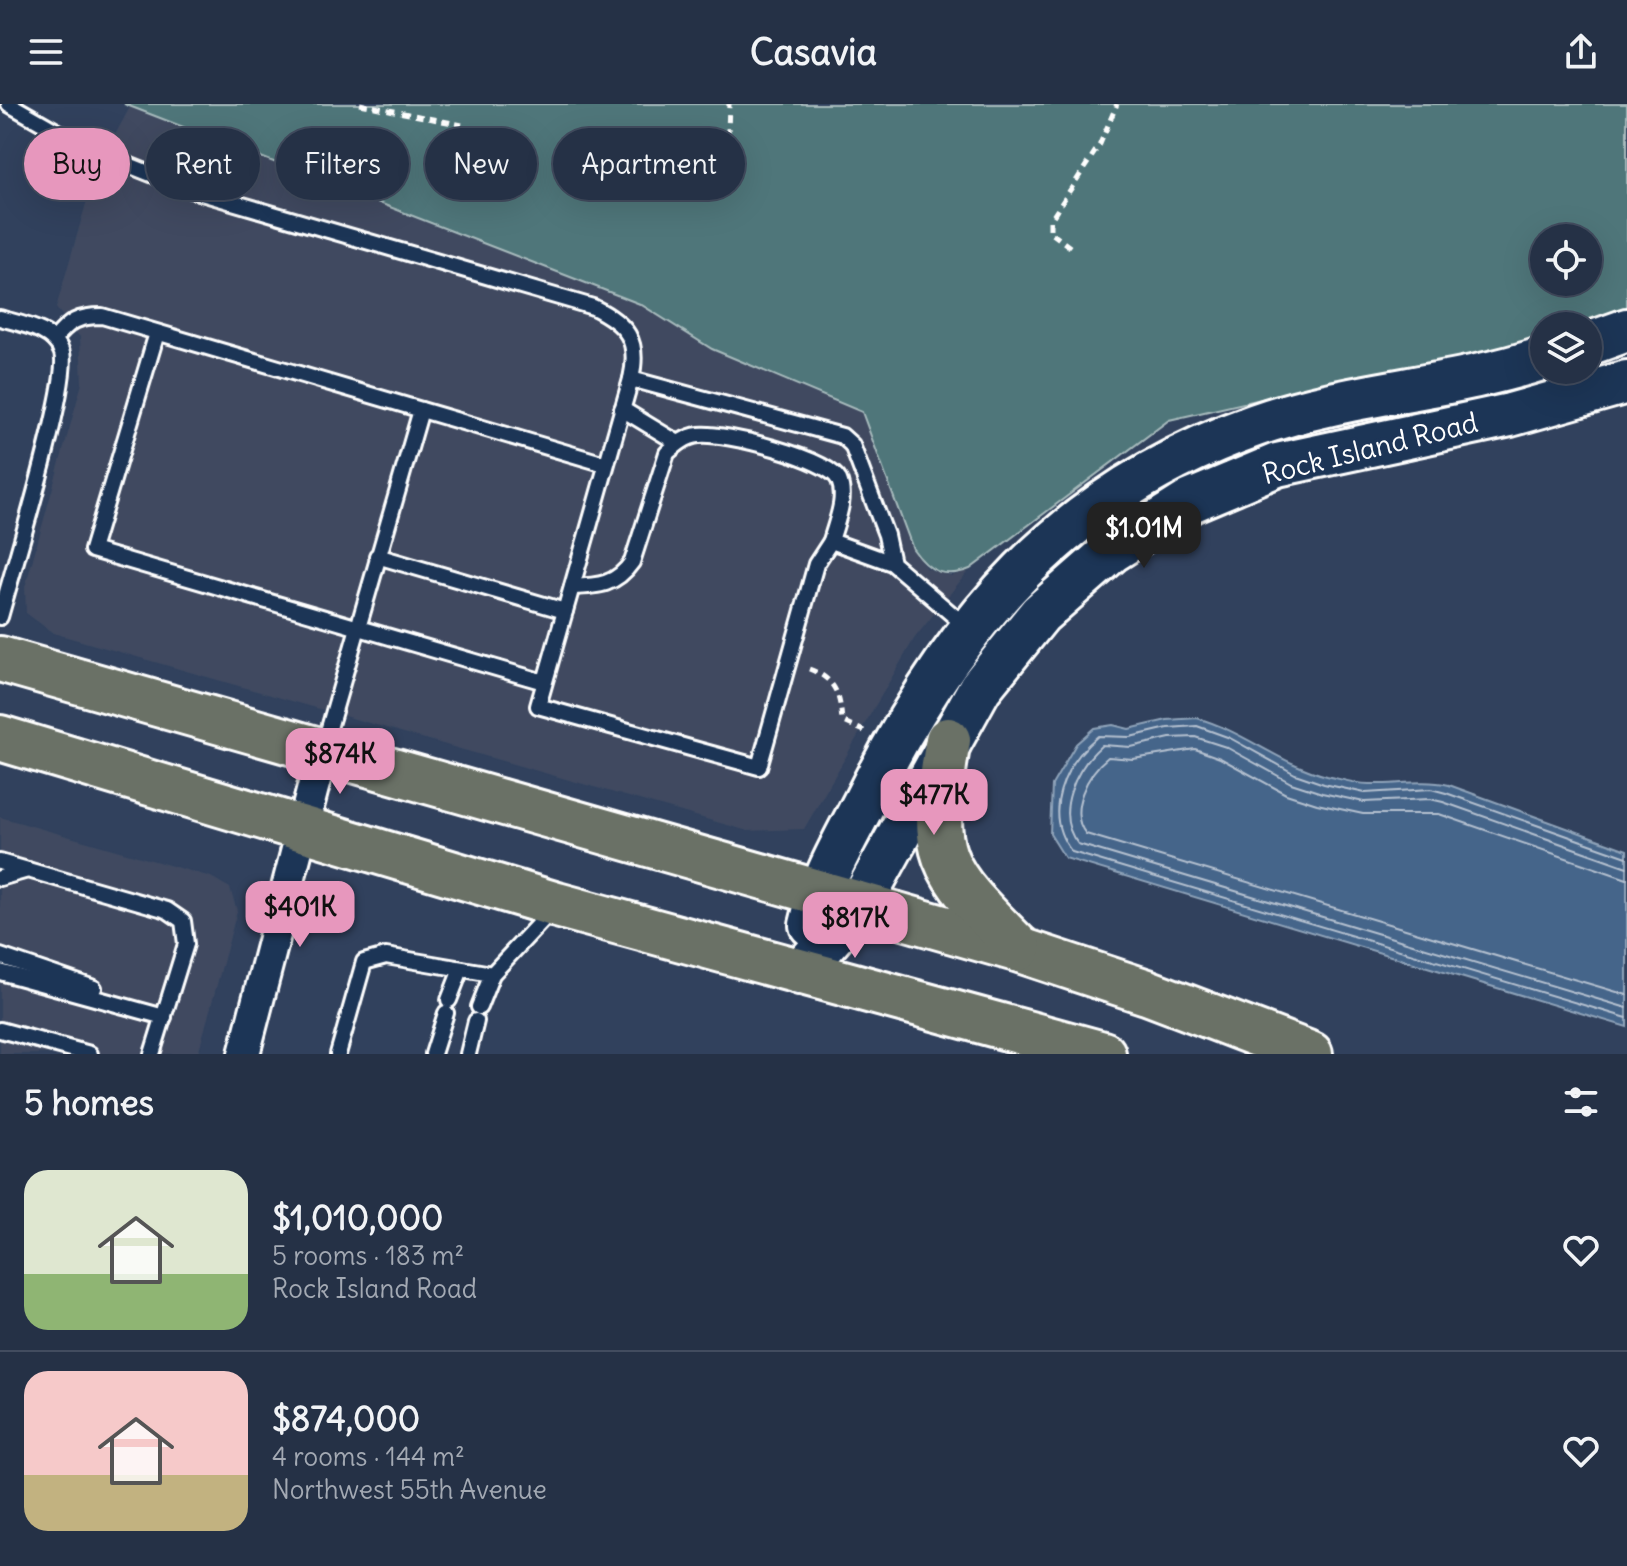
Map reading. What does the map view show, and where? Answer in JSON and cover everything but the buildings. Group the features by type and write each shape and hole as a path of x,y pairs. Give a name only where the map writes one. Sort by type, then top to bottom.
{"main road":[{"path":"1602,339 1627,330"},
{"name":"Rock Island Road","path":"800,973 818,890 906,723 968,628 1014,575 1087,513 1168,462 1285,416 1530,361"},
{"name":"Rock Island Road","path":"800,973 861,903 948,740 980,688 1040,614 1112,551 1191,501 1277,465 1525,411 1627,382"},
{"path":"0,659 1020,950 1201,1011 1310,1054"},
{"path":"0,738 557,905 1103,1054"},
{"path":"948,740 937,822 941,850 953,880 1020,950"}],"street":[{"path":"245,1054 323,749"}],"lane":[{"path":"9,104 86,148 191,190 593,307 619,320 629,336 636,358 538,706 759,767 816,564 831,541 843,496 839,481 831,469 816,461 719,435 697,434 678,443 667,453 632,562 623,576 604,586 572,587"},
{"path":"54,340 80,316 102,316 605,464"},
{"path":"0,318 37,329 54,340 63,353 62,378 0,617"},
{"path":"157,333 92,550 544,682"},
{"path":"631,379 842,436 852,445 859,462 886,535 892,563"},
{"path":"622,409 678,443"},
{"path":"323,749 421,410"},
{"path":"831,469 859,462"},
{"path":"831,541 892,563 968,628"},
{"path":"377,556 565,611"},
{"path":"0,862 167,910 183,921 186,944 152,1054"},
{"path":"0,878 28,870"},
{"path":"468,1054 492,974 557,905"},
{"path":"0,956 110,994 118,1004"},
{"path":"338,1054 364,962 386,956 492,974"},
{"path":"433,1054 461,969"},
{"path":"0,972 164,1017"},
{"path":"0,1030 90,1054"}],"path":[{"path":"360,104 462,125"},
{"path":"728,128 729,104"},
{"path":"1070,247 1050,232 1050,221 1100,144 1117,104"},
{"path":"809,669 823,674 839,691 842,721 865,732"}],"shaded area":[{"path":"130,107 184,128 146,128 146,200 260,200 260,157 276,163 276,200 371,200 640,304 712,349 862,412 913,549 926,568 952,576 970,569 914,639 804,829 748,831 53,633 26,613 25,587 82,383 80,337 56,308 87,200 130,200 130,128 119,128"},
{"path":"0,817 211,877 230,888 237,911 198,1054 0,1054"}],"green space":[{"path":"124,104 1627,104 1627,311 1602,319 1602,312 1530,312 1530,343 1495,354 1318,386 1169,420 970,569 961,572 945,573 931,568 913,549 862,412 712,349 640,304 372,200 409,200 409,128 276,128 276,163 260,157 260,128 186,128"}],"water":[{"path":"1197,718 1310,771 1364,784 1429,782 1449,785 1627,850 1627,1027 1065,858 1050,834 1052,785 1076,744 1094,728 1113,725 1129,729 1167,720"}]}
